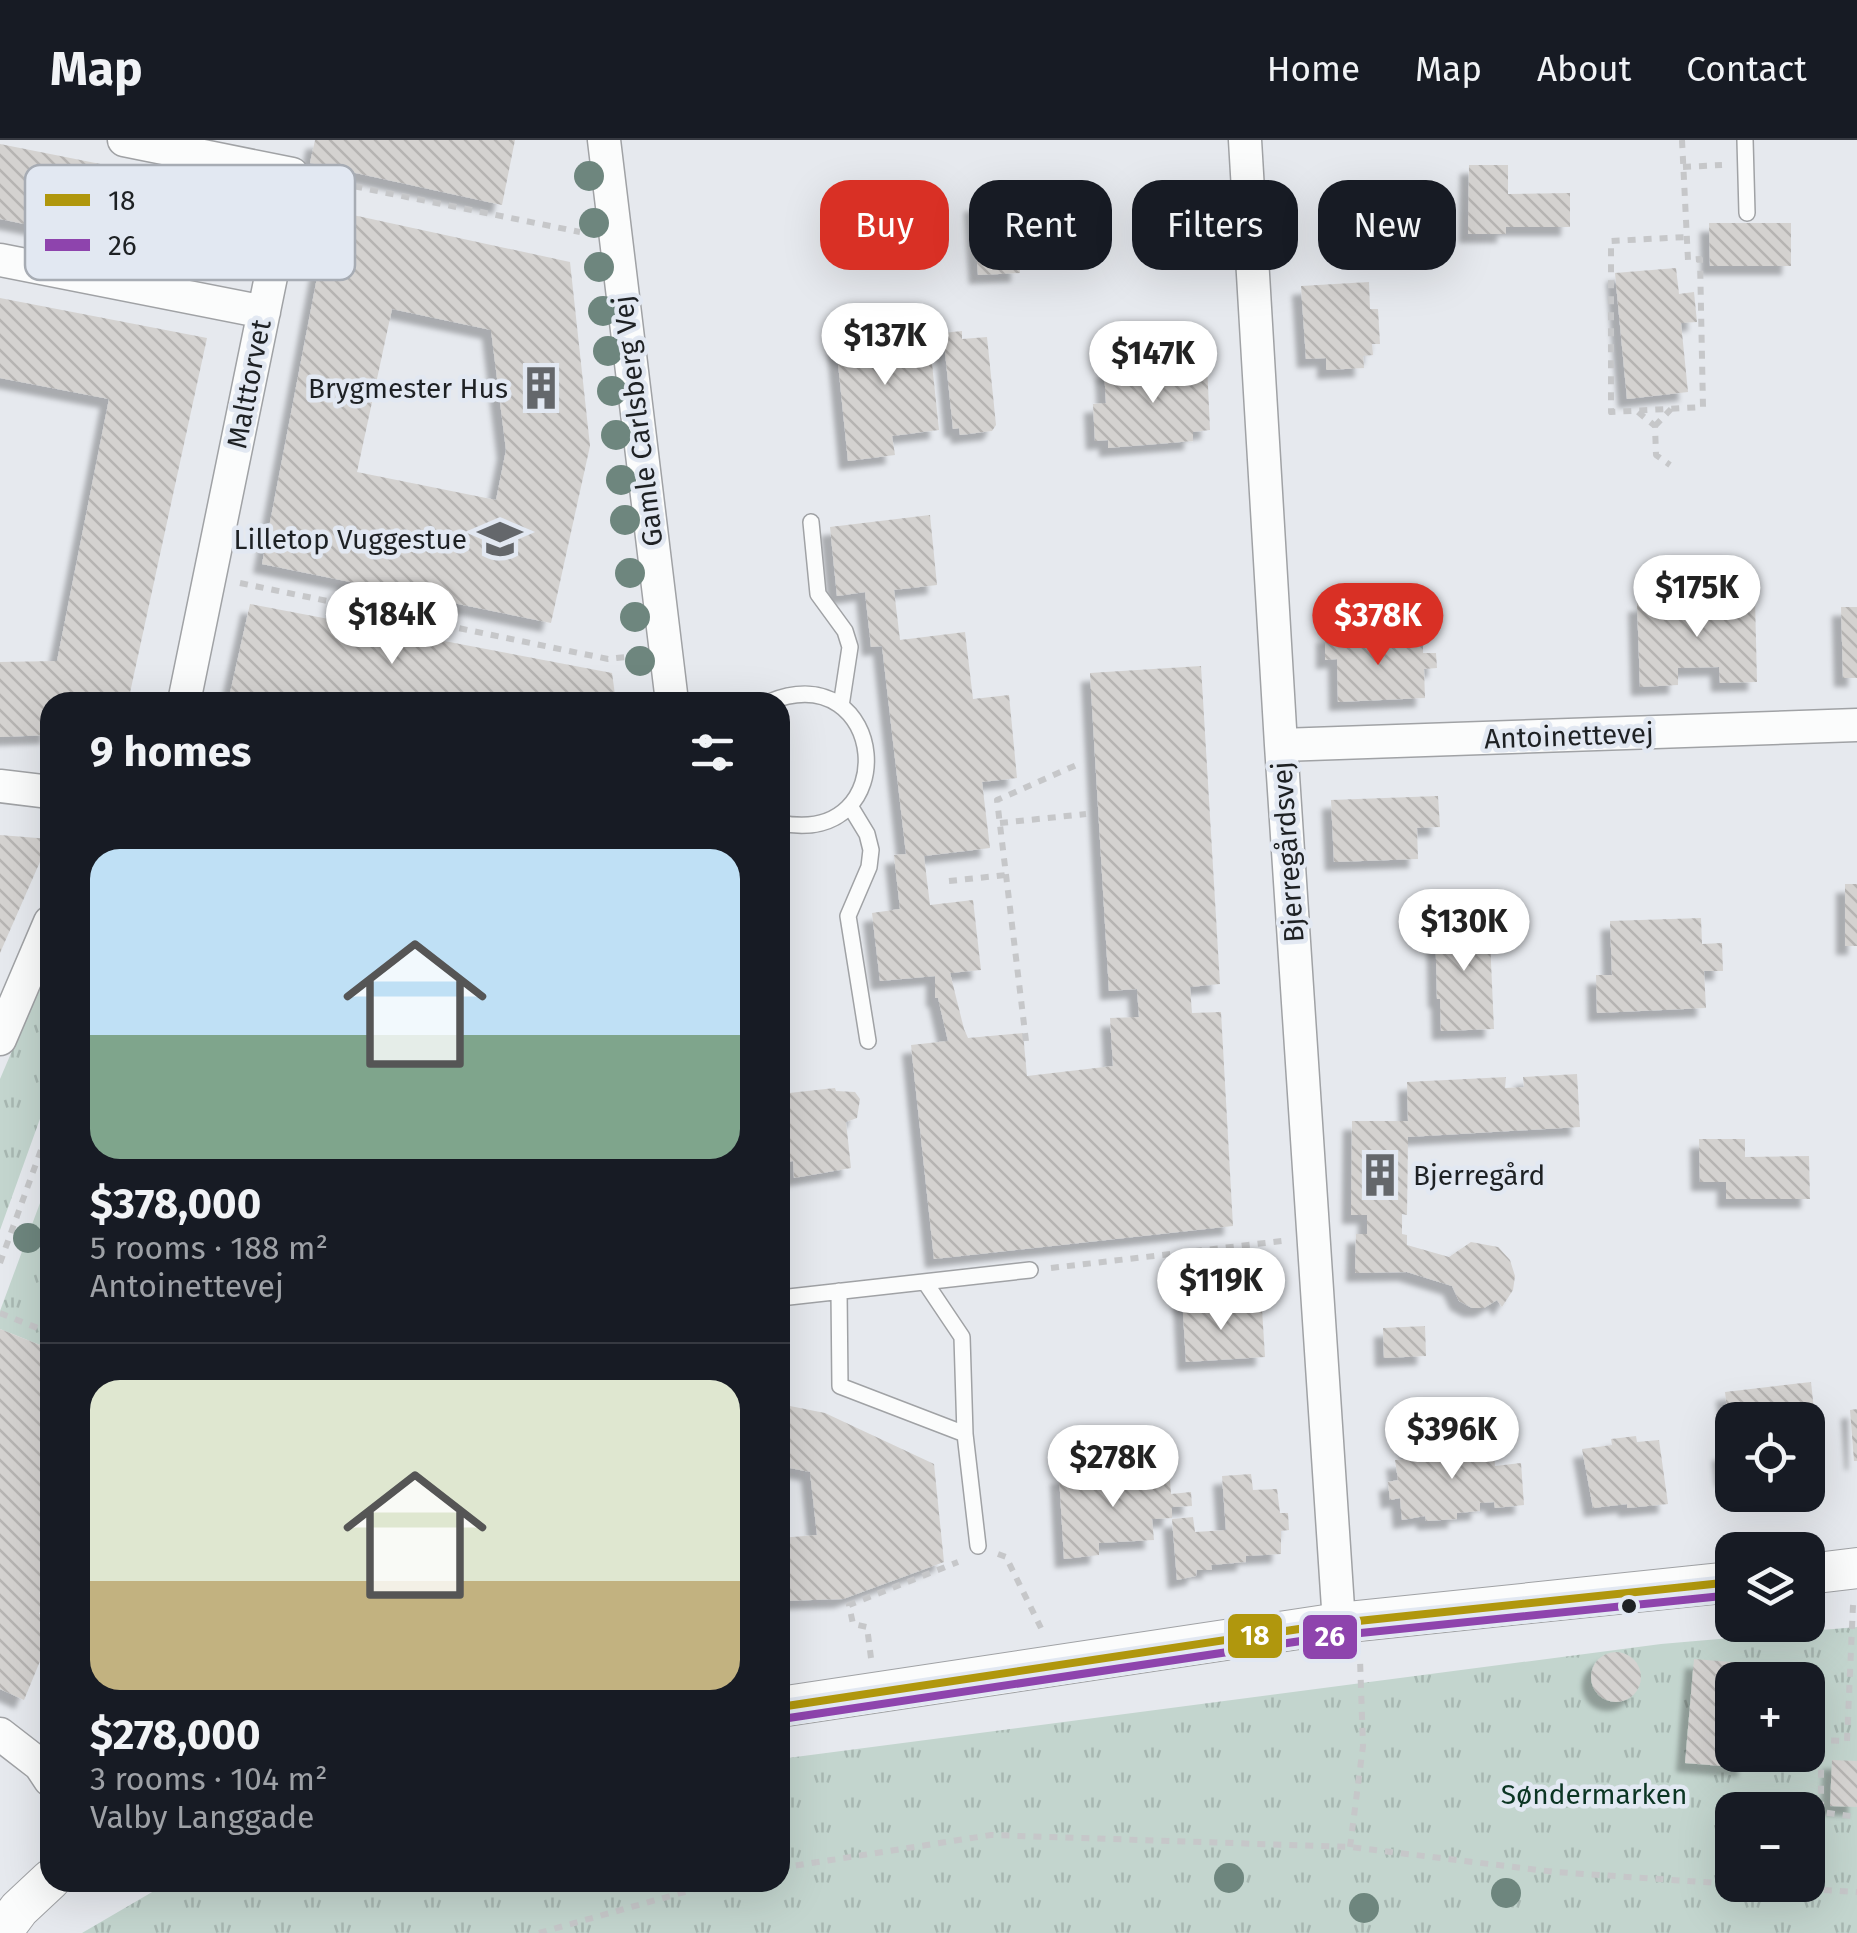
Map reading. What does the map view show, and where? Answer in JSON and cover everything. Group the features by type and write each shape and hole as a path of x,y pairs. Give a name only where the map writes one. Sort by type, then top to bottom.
{"street":[{"path":"124,140 248,165"},
{"name":"Gamle Carlsberg Vej","path":"604,140 671,692"},
{"name":"Bjerregårdsvej","path":"1245,140 1314,1237 1348,1622"},
{"path":"0,260 25,265"},
{"path":"102,280 264,312"},
{"name":"Malttorvet","path":"186,692 270,280"},
{"name":"Antoinettevej","path":"1281,745 1857,726"},
{"path":"0,786 40,791"},
{"path":"0,1039 40,945"},
{"path":"1825,1572 1856,1568"},
{"path":"790,1706 1348,1622 1715,1584"},
{"path":"0,1734 40,1765"},
{"path":"1,1933 40,1889"}],"lane":[{"path":"1745,140 1747,213"},
{"path":"810,522 818,594 846,631 850,647 841,706"},
{"path":"790,697 805,693 841,706 864,735 868,754 861,790 850,806 818,824 790,825"},
{"path":"850,806 867,834 871,850 869,868 848,916 868,1041"},
{"path":"790,1297 1030,1270"},
{"path":"925,1282 962,1337 965,1434 978,1546"},
{"path":"838,1291 840,1386 965,1434"}],"path":[{"path":"1682,140 1683,167 1687,237 1688,260 1700,259 1703,407 1611,412 1611,241 1687,237"},
{"path":"1683,167 1746,164"},
{"path":"355,187 569,230"},
{"path":"1670,465 1656,455 1655,426 1671,409"},
{"path":"1636,411 1655,426"},
{"path":"210,577 608,659"},
{"path":"1026,1041 997,800 1081,763"},
{"path":"1000,823 1086,814"},
{"path":"948,881 1006,875"},
{"path":"0,1263 40,1153"},
{"path":"1030,1270 1314,1237"},
{"path":"0,1313 40,1328"},
{"path":"874,1693 867,1627 853,1624 849,1605 954,1564 978,1546 1006,1558 1060,1665"},
{"path":"1856,1568 1847,1741 1821,1740 1821,1812 1857,1817"},
{"path":"1348,1622 1363,1680 1363,1746 1350,1847"},
{"path":"790,1866 992,1835 1350,1847 1555,1872 1715,1883"},
{"path":"1825,1890 1857,1892"},
{"path":"539,1933 685,1892"}],"green space":[{"path":"40,985 40,1119 0,1230 0,1079"},
{"path":"40,1203 40,1345 0,1329 0,1311"},
{"name":"Søndermarken","path":"1857,1627 1857,1933 82,1933 152,1892 790,1892 790,1758 1661,1644 1715,1639 1825,1642 1825,1630"}],"building":[{"path":"315,140 515,140 502,205 355,173 355,165 310,163"},
{"path":"0,144 106,165 25,165 25,224 0,219"},
{"path":"1469,165 1508,165 1508,194 1570,193 1570,227 1506,227 1506,234 1468,234"},
{"name":"Brygmester Hus","path":"355,215 570,262 590,446 551,623 262,564 317,280 355,280","holes":["392,309 491,330 506,450 496,500 357,472"]},
{"path":"1709,223 1791,223 1791,266 1710,266"},
{"path":"1676,268 1679,294 1694,292 1697,322 1681,323 1688,392 1627,399 1615,273"},
{"path":"978,270 1020,270 1020,273 978,275"},
{"path":"1369,282 1370,309 1378,309 1380,344 1372,344 1373,355 1363,356 1364,368 1326,370 1326,358 1306,359 1301,286"},
{"path":"0,298 207,338 130,692 40,692 40,735 0,737 0,662 57,661 109,399 0,378"},
{"path":"928,325 939,430 892,436 895,455 848,461 835,334"},
{"path":"962,331 962,339 987,337 996,425 992,431 960,435 959,428 953,429 943,333"},
{"path":"1207,364 1210,430 1193,432 1193,441 1108,448 1108,440 1095,441 1093,404 1106,403 1104,369"},
{"path":"930,515 937,585 894,590 900,640 965,632 973,699 1009,695 1017,778 982,782 990,848 924,856 930,905 973,900 981,970 950,973 964,1029 968,1038 1023,1033 1027,1076 1113,1066 1110,1018 1139,1017 1137,989 1109,991 1090,673 1201,666 1220,984 1190,987 1192,1013 1221,1012 1233,1226 934,1259 911,1045 948,1041 935,998 935,976 880,981 872,913 900,909 894,855 906,854 882,646 871,647 865,592 837,596 830,527"},
{"path":"1755,600 1757,682 1720,683 1719,667 1678,668 1678,685 1640,687 1637,603"},
{"path":"250,604 612,673 615,692 230,692"},
{"path":"1841,607 1857,607 1857,678 1843,678"},
{"path":"1374,633 1374,643 1423,642 1423,653 1436,653 1437,668 1424,669 1425,698 1338,702 1337,659 1325,660 1325,634"},
{"path":"1438,796 1440,827 1417,828 1418,859 1334,862 1331,800"},
{"path":"0,835 40,838 40,862 0,953"},
{"path":"1845,884 1857,884 1857,946 1845,946"},
{"path":"1489,917 1494,1029 1441,1031 1435,920"},
{"path":"1701,918 1702,944 1722,943 1723,971 1704,971 1706,1008 1597,1013 1596,975 1612,975 1610,921"},
{"name":"Bjerregård","path":"1577,1074 1580,1127 1408,1137 1407,1215 1402,1214 1402,1234 1407,1235 1407,1245 1449,1257 1471,1242 1498,1247 1510,1260 1515,1276 1513,1290 1502,1307 1497,1300 1484,1308 1472,1308 1459,1301 1452,1286 1407,1272 1355,1273 1356,1234 1367,1234 1367,1215 1351,1215 1352,1121 1408,1121 1407,1082 1506,1077 1505,1088 1524,1087 1523,1077"},
{"path":"835,1088 855,1092 860,1099 857,1118 846,1122 851,1168 794,1178 793,1161 790,1161 790,1093"},
{"path":"1699,1139 1745,1139 1745,1157 1809,1156 1810,1199 1726,1199 1726,1182 1700,1182"},
{"path":"1206,1295 1207,1313 1262,1309 1265,1357 1186,1362 1182,1297"},
{"path":"1425,1326 1426,1356 1384,1358 1383,1328"},
{"path":"0,1329 40,1345 40,1661 24,1700 0,1689"},
{"path":"1811,1382 1813,1402 1726,1402 1725,1392"},
{"path":"790,1406 825,1413 934,1464 944,1562 843,1599 790,1601 790,1537 817,1535 810,1472 790,1468"},
{"path":"1857,1409 1857,1461 1854,1461 1850,1410"},
{"path":"1435,1434 1437,1452 1450,1451 1451,1455 1494,1451 1495,1466 1521,1463 1524,1505 1495,1508 1494,1502 1480,1503 1480,1511 1457,1513 1457,1519 1426,1521 1425,1516 1402,1520 1400,1498 1390,1500 1388,1482 1398,1480 1395,1460 1411,1459 1408,1436"},
{"path":"1636,1436 1637,1442 1659,1440 1668,1504 1593,1508 1582,1449 1612,1445 1611,1439"},
{"path":"1149,1469 1150,1481 1170,1480 1171,1494 1191,1492 1192,1506 1172,1507 1172,1518 1152,1519 1154,1540 1099,1543 1099,1555 1064,1559 1059,1475 1085,1474 1085,1481 1119,1479 1118,1470"},
{"path":"1251,1474 1253,1490 1277,1489 1280,1513 1288,1513 1289,1530 1281,1531 1281,1554 1246,1556 1246,1562 1211,1565 1212,1570 1197,1570 1196,1576 1177,1580 1172,1519 1193,1517 1195,1532 1226,1530 1222,1476"},
{"path":"1606,1653 1626,1653 1640,1667 1640,1687 1626,1701 1606,1701 1592,1687 1592,1667"},
{"path":"1694,1659 1731,1662 1715,1662 1715,1765 1685,1763"},
{"path":"1832,1760 1857,1761 1857,1807 1830,1806"}],"transit line":[{"name":"18","path":"790,1705 1339,1623 1715,1584"},
{"name":"26","path":"790,1718 1341,1635 1715,1597"}],"place":[{"name":"Brygmester Hus","path":"541,388"},
{"name":"Lilletop Vuggestue","path":"500,539"},
{"name":"Bjerregård","path":"1380,1175"}]}
